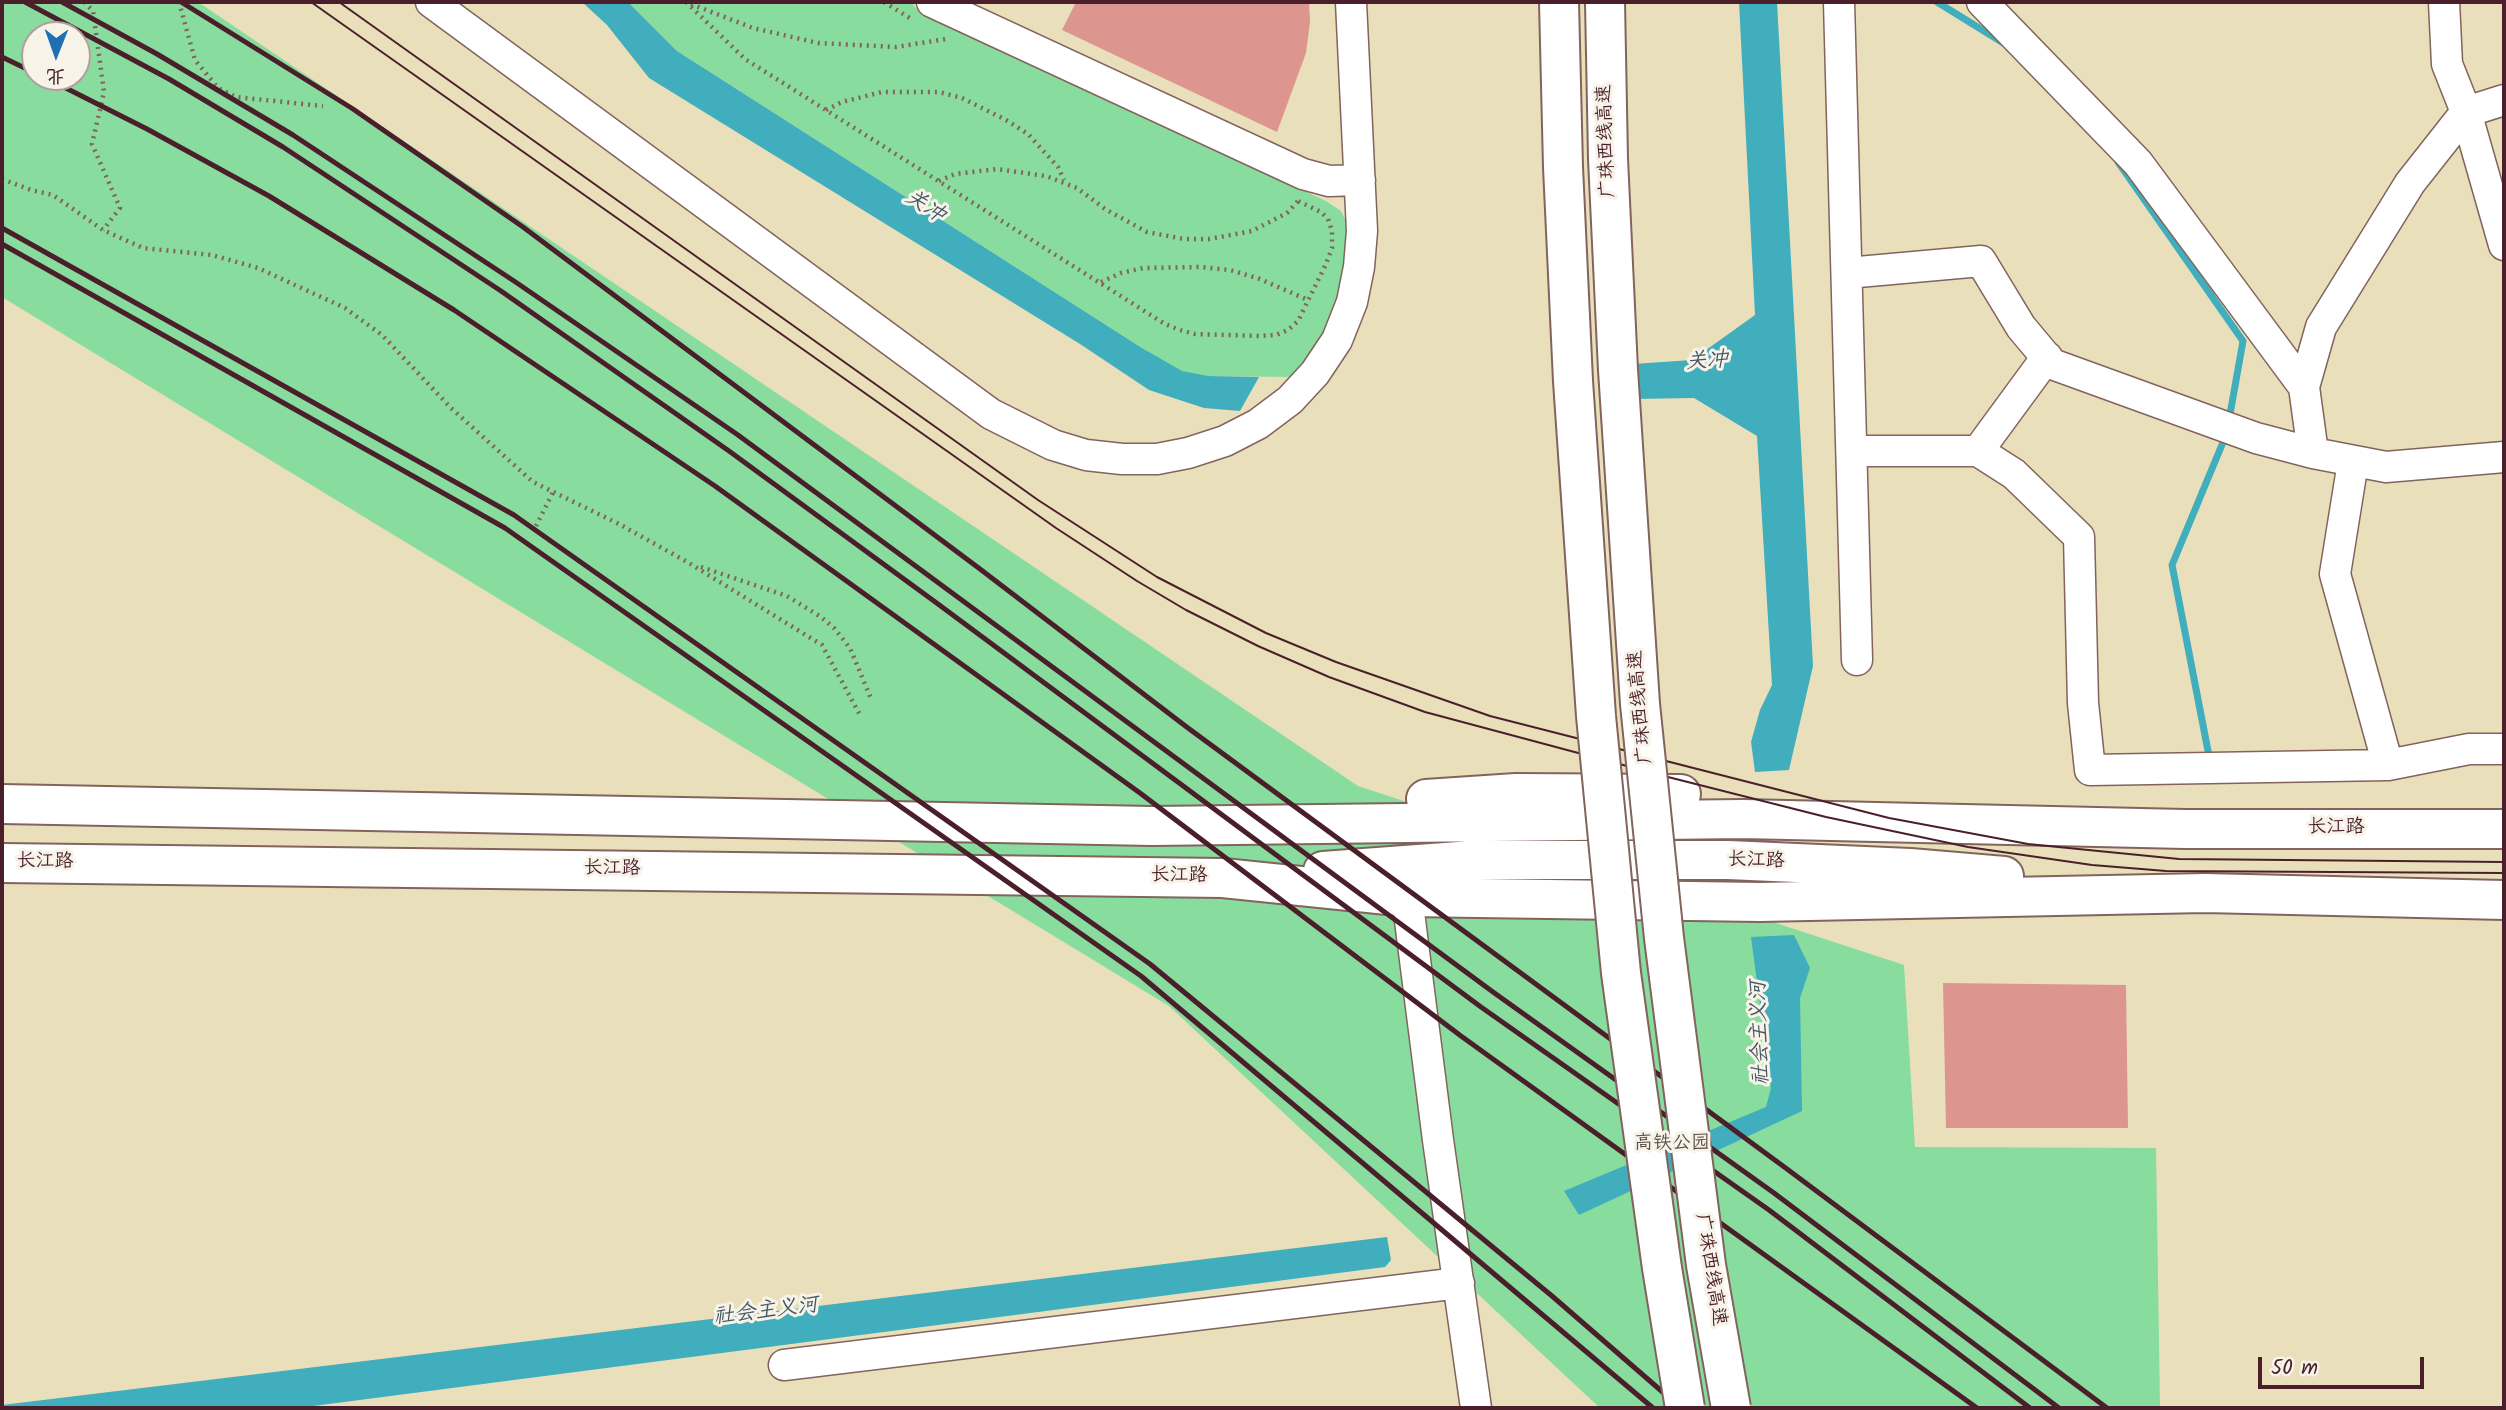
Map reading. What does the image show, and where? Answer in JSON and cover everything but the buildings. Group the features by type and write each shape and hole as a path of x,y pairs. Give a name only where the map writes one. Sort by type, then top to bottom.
{"main road":[{"path":"1559,2 1572,367 1596,716 1621,973 1662,1268 1685,1408"},
{"name":"广珠西线高速","path":"1605,2 1608,159 1618,370 1640,704 1664,938 1706,1265 1731,1408"},
{"name":"长江路","path":"2,804 1152,826 1743,819 2185,829 2504,829"},
{"name":"长江路","path":"2,863 1223,878 1473,860 1728,860 1910,868 2205,893"},
{"name":"长江路","path":"1223,878 1407,897 1760,902 2205,893 2504,900"}],"street":[{"path":"431,2 991,414 1053,445 1086,455 1122,459 1157,459 1188,453 1225,441 1258,424 1290,400 1315,373 1337,340 1352,302 1362,231 1351,2"},
{"path":"932,2 1303,174 1329,181 1360,180"},
{"path":"1982,2 2138,163 2304,387"},
{"path":"2444,2 2447,64 2466,112 2504,245"},
{"path":"1840,11 1857,660"},
{"path":"2313,453 2304,387 2321,327 2410,183 2466,112 2504,100"},
{"path":"1847,273 1980,261 2021,327 2052,364 2256,438 2353,462 2386,467 2504,457"},
{"path":"1978,451 2046,357"},
{"path":"1852,451 1978,451 2014,474 2079,537 2083,703 2090,770 2388,765 2469,749 2504,749"},
{"path":"2353,462 2335,574 2388,765"},
{"path":"1407,897 1476,1408"},
{"path":"784,1365 1459,1283"}],"path":[{"path":"84,2 93,11 104,92 92,144 120,208 103,230"},
{"path":"179,2 195,60 218,88 236,97 323,106"},
{"path":"686,2 753,28 818,43 896,47 946,39"},
{"path":"686,2 745,59 1165,324 1195,334 1276,335 1288,330 1298,321 1332,247 1332,231 1328,219 1321,212 1285,195"},
{"path":"826,110 851,99 882,92 939,92 962,98 1028,134 1058,167 1064,181"},
{"path":"939,181 955,174 997,169 1046,176 1064,181 1127,223 1147,232 1184,239 1209,239 1252,231 1287,213 1298,201"},
{"path":"2,179 53,195 103,230 143,248 212,255 258,268 345,308 382,335 451,408 533,482 690,563 822,645 860,715"},
{"path":"1100,283 1121,273 1143,268 1201,267 1230,270 1260,279 1308,300"},
{"path":"536,526 553,492"},
{"path":"690,563 787,596 821,617 850,648 872,701"}],"green space":[{"name":"高铁公园","path":"2,2 198,2 1358,786 1904,965 1915,1147 2156,1148 2160,1408 1600,1408 1169,1006 2,297"},
{"path":"628,2 911,2 920,13 1326,201 1341,211 1349,227 1343,283 1334,313 1316,347 1293,377 1208,376 1182,372 677,51"}],"water":[{"path":"582,2 628,2 677,51 1182,371 1208,376 1259,377 1240,411 1204,408 1149,390 1080,344 649,78 607,25"},
{"name":"关冲","path":"1739,2 1777,2 1813,666 1789,770 1755,772 1751,742 1760,710 1772,685 1757,436 1694,398 1634,399 1633,364 1692,360 1755,315"},
{"path":"1794,935 1810,968 1800,998 1802,1111 1579,1215 1564,1191 1766,1107 1771,1088 1751,937"},
{"name":"社会主义河","path":"1387,1237 1391,1260 1385,1267 298,1408 2,1408 2,1405"}],"waterway":[{"path":"1937,2 2005,44"},
{"path":"2118,162 2243,341 2229,420"},
{"path":"2209,756 2172,565 2226,435"}],"tram line":[{"path":"311,2 1056,528 1186,610 1329,677 1425,712 1668,777 1826,817 1968,847 2092,865 2166,871 2504,873"},
{"path":"339,2 1038,500 1157,577 1266,633 1336,662 1490,716 1889,818 2028,844 2179,859 2504,862"}],"railway":[{"path":"25,2 169,79 283,147 501,291 729,451 1481,1007 1769,1210 2030,1408"},
{"path":"62,2 157,54 293,135 517,283 738,435 1493,992 1774,1193 2059,1408"},
{"path":"181,2 353,109 523,227 1188,728 2107,1408"},
{"path":"2,57 21,66"},
{"path":"72,91 269,196 454,310 715,486 1140,793 1461,1036 1977,1408"},
{"path":"2,228 514,515 1150,964 1552,1296 1681,1408"},
{"path":"2,244 505,528 1141,976 1653,1408"}]}
